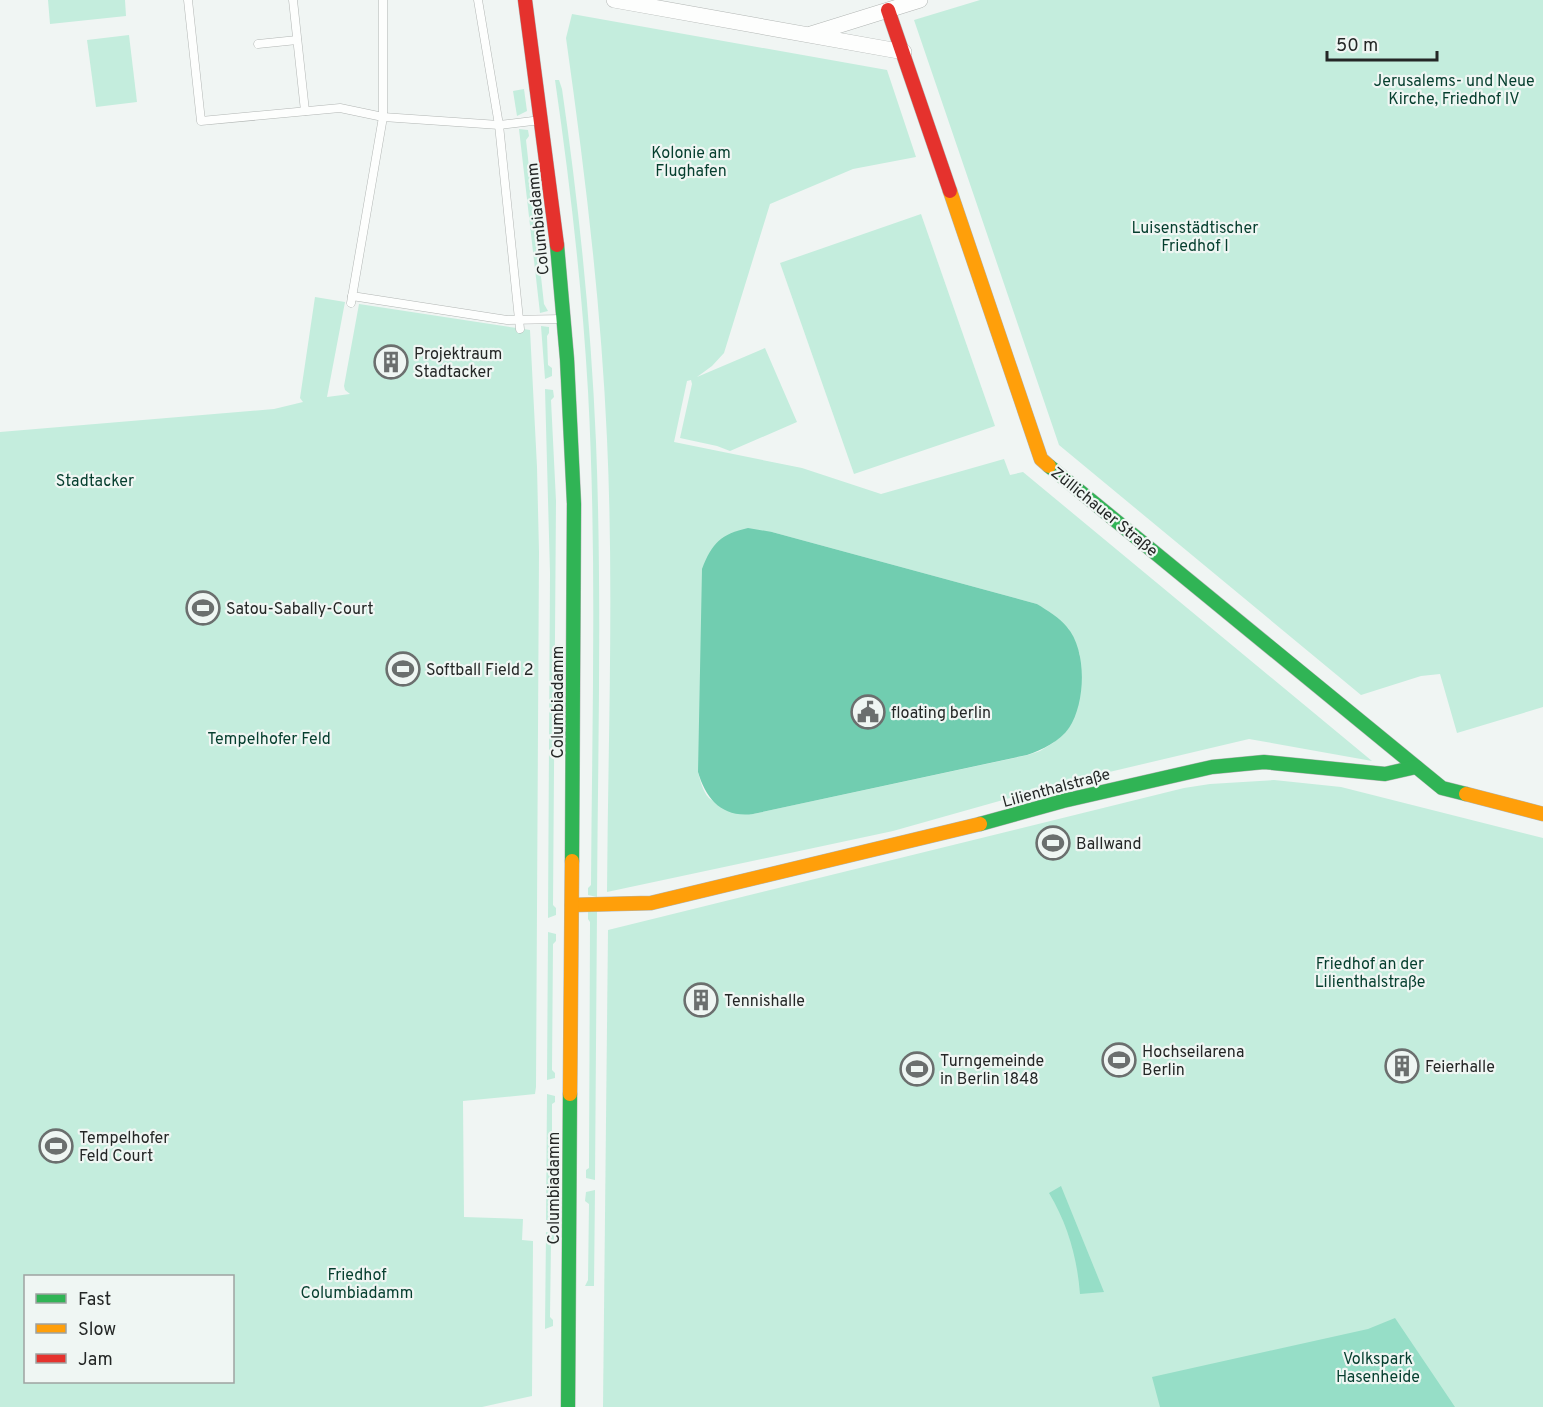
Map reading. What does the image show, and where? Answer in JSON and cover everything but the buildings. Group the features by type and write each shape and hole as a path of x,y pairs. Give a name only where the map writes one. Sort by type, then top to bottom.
{"street":[{"name":"Columbiadamm","path":"525,0 557,237 574,504 568,1407"},
{"path":"614,0 657,4 904,52"},
{"path":"809,34 920,0"},
{"name":"Züllichauer Straße","path":"888,10 1041,459 1416,767"},
{"name":"Lilienthalstraße","path":"572,905 651,903 1212,767 1264,762 1385,774 1416,767"},
{"path":"1416,767 1442,788 1543,814"}],"lane":[{"path":"188,0 201,121 340,108 383,117 499,125 542,120"},
{"path":"293,0 305,111"},
{"path":"383,0 383,117 352,300 507,320 519,325 564,319"},
{"path":"478,0 499,125 519,325"},
{"path":"258,44 297,40"}],"green space":[{"path":"48,0 125,0 126,16 50,24"},
{"name":"Luisenstädtischer Friedhof I","path":"980,0 1543,0 1543,707 1457,733 1440,674 1421,676 1361,695 1059,445 914,20"},
{"name":"Kolonie am Flughafen","path":"572,14 887,70 916,157 853,169 770,204 724,353 697,377 765,348 797,422 730,451 680,438 691,380 687,381 674,442 802,468 881,494 1004,459 1010,475 1023,472 1372,761 1249,739 1067,782 893,831 607,892 610,609 607,439 601,338 591,238 566,38","holes":["772,532 1037,604 1068,628 1080,655 1069,728 1053,743 1040,751 753,814 724,806 709,798 705,793 698,772"]},
{"path":"129,35 137,102 96,107 87,40"},
{"path":"555,80 559,80 562,89 574,177 588,309 594,397 599,612 597,897 588,895 588,888 591,885 593,638 588,391 575,236"},
{"path":"524,89 527,111 517,116 513,91"},
{"path":"519,129 528,130 529,136 526,140 544,304 548,311 540,313"},
{"path":"921,214 995,426 854,474 780,263"},
{"name":"Tempelhofer Feld","path":"315,297 345,302 327,397 350,394 344,386 359,304 530,330 539,552 536,1087 535,1094 463,1101 464,1217 523,1219 522,1240 533,1241 532,1396 482,1407 0,1407 0,432 274,409 303,402 300,398"},
{"path":"541,326 549,327 548,365 552,368 552,376 545,379"},
{"path":"545,389 553,390 554,397 551,400 556,501 553,905 556,908 556,915 548,918 550,573"},
{"name":"Turngemeinde in Berlin 1848","path":"1274,780 1341,787 1543,838 1543,1407 603,1407 608,930 1184,788"},
{"path":"597,911 595,1180 586,1178 586,1170 589,1168 590,922 588,912"},
{"path":"548,932 556,934 556,941 553,944 552,1070 555,1078 547,1080"},
{"path":"547,1094 555,1096 555,1102 552,1104 552,1170 557,1175 557,1190 551,1196 551,1212 554,1214 554,1220 546,1222"},
{"path":"1061,1186 1104,1292 1080,1294 1077,1267 1070,1242 1049,1193"},
{"path":"595,1190 594,1286 585,1286 588,1280 589,1204 585,1201 586,1192"},
{"path":"546,1232 554,1234 554,1241 551,1244 550,1317 553,1320 553,1326 545,1329"},
{"name":"Volkspark Hasenheide","path":"1395,1318 1455,1407 1160,1407 1152,1377 1368,1329"}],"shaded area":[{"path":"748,528 772,532 1037,604 1064,623 1074,637 1078,649 1082,676 1081,691 1075,717 1069,728 1061,737 1027,755 753,814 732,813 724,810 706,791 698,772 702,569 710,552 719,541 731,533"}],"traffic: fast":[{"path":"557,245 567,359 574,504 572,861"},
{"path":"1049,466 1442,788 1466,794"},
{"path":"980,824 1063,801 1212,767 1264,762 1385,774 1416,767"},
{"path":"568,1407 570,1094"}],"traffic: slow":[{"path":"950,191 1041,459 1049,466"},
{"path":"1466,794 1543,814"},
{"path":"572,905 651,903 980,824"},
{"path":"570,1094 572,861"}],"traffic: jam":[{"path":"525,0 557,245"},
{"path":"888,10 950,191"}],"place":[{"name":"Projektraum Stadtacker","path":"391,362"},
{"name":"Satou-Sabally-Court","path":"203,608"},
{"name":"Softball Field 2","path":"403,669"},
{"name":"floating berlin","path":"868,712"},
{"name":"Ballwand","path":"1053,843"},
{"name":"Tennishalle","path":"701,1000"},
{"name":"Hochseilarena Berlin","path":"1119,1060"},
{"name":"Feierhalle","path":"1402,1066"},
{"name":"Turngemeinde in Berlin 1848","path":"917,1069"},
{"name":"Tempelhofer Feld Court","path":"56,1146"}],"park label":[{"name":"Jerusalems- und Neue Kirche, Friedhof IV","path":"1454,89"},
{"name":"Stadtacker","path":"95,480"},
{"name":"Friedhof an der Lilienthalstraße","path":"1370,972"},
{"name":"Friedhof Columbiadamm","path":"357,1283"}]}
